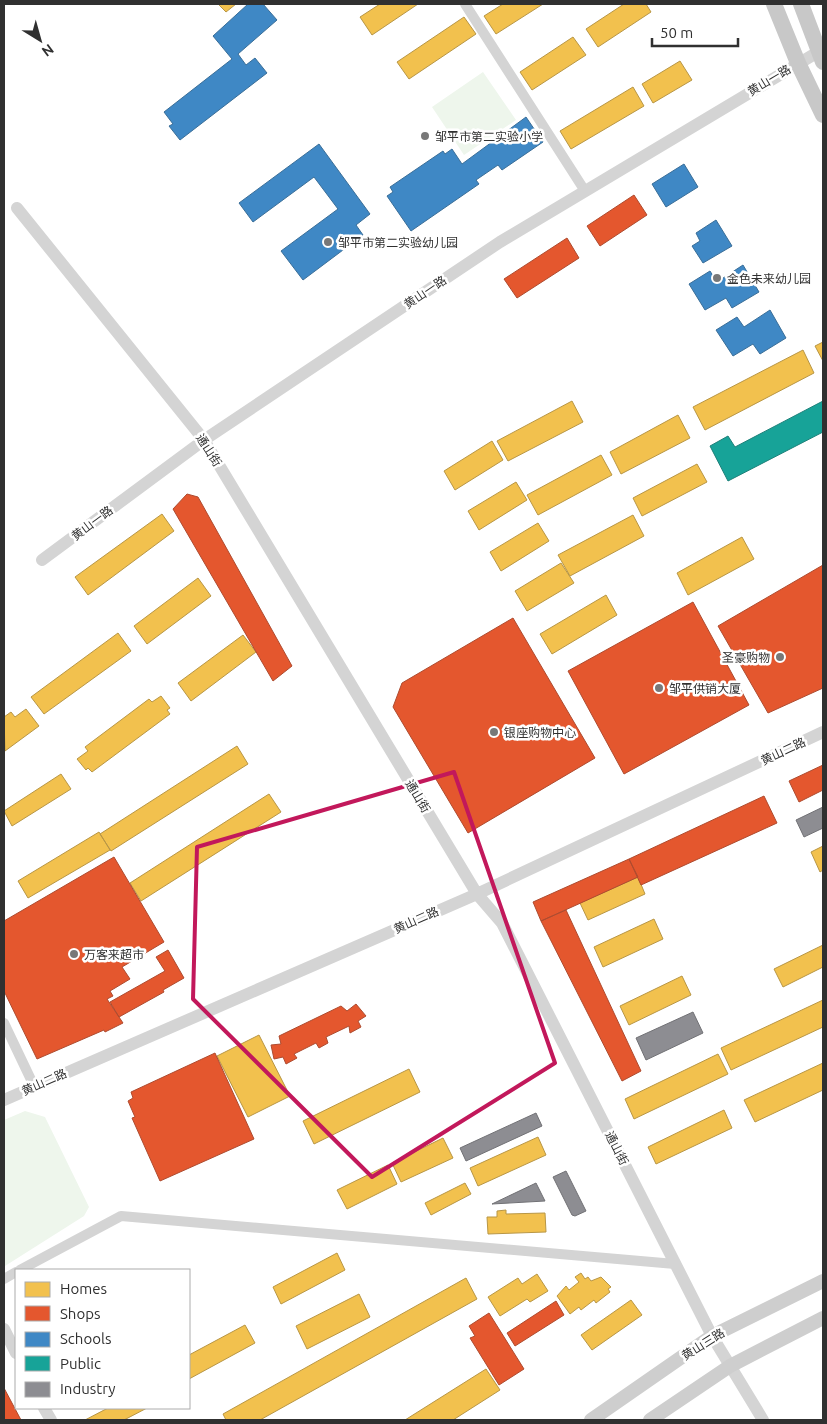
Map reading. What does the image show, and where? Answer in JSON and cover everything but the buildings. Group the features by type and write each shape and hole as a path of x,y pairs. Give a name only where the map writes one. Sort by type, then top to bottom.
{"main road":[{"path":"774,4 798,63 823,115"},
{"path":"801,4 822,54"},
{"name":"黄山三路","path":"591,1420 712,1336 823,1281"},
{"path":"650,1420 730,1366 823,1318"}],"street":[{"path":"465,4 586,191"},
{"name":"黄山一路","path":"42,560 204,440 500,242 798,63 822,54"},
{"name":"通山街","path":"17,208 204,440 477,894 502,923 712,1336 763,1420"},
{"name":"黄山二路","path":"4,1100 477,894 823,732"},
{"path":"4,1023 34,1086"},
{"path":"22,1269 121,1216 675,1264"},
{"path":"4,1279 15,1273"},
{"path":"4,1329 15,1351"},
{"path":"45,1409 51,1420"}],"highlighted area":[{"path":"454,772 555,1063 372,1177 193,999 197,847"}],"shaded area":[{"path":"483,72 516,120 464,155 432,107"},
{"path":"25,1111 45,1117 89,1207 84,1216 5,1266 4,1120"}],"place":[{"name":"邹平市第二实验小学","path":"425,136"},
{"name":"邹平市第二实验幼儿园","path":"328,242"},
{"name":"金色未来幼儿园","path":"717,278"},
{"name":"圣豪购物","path":"780,657"},
{"name":"邹平供销大厦","path":"659,688"},
{"name":"银座购物中心","path":"494,732"},
{"name":"万客来超市","path":"74,954"}]}
